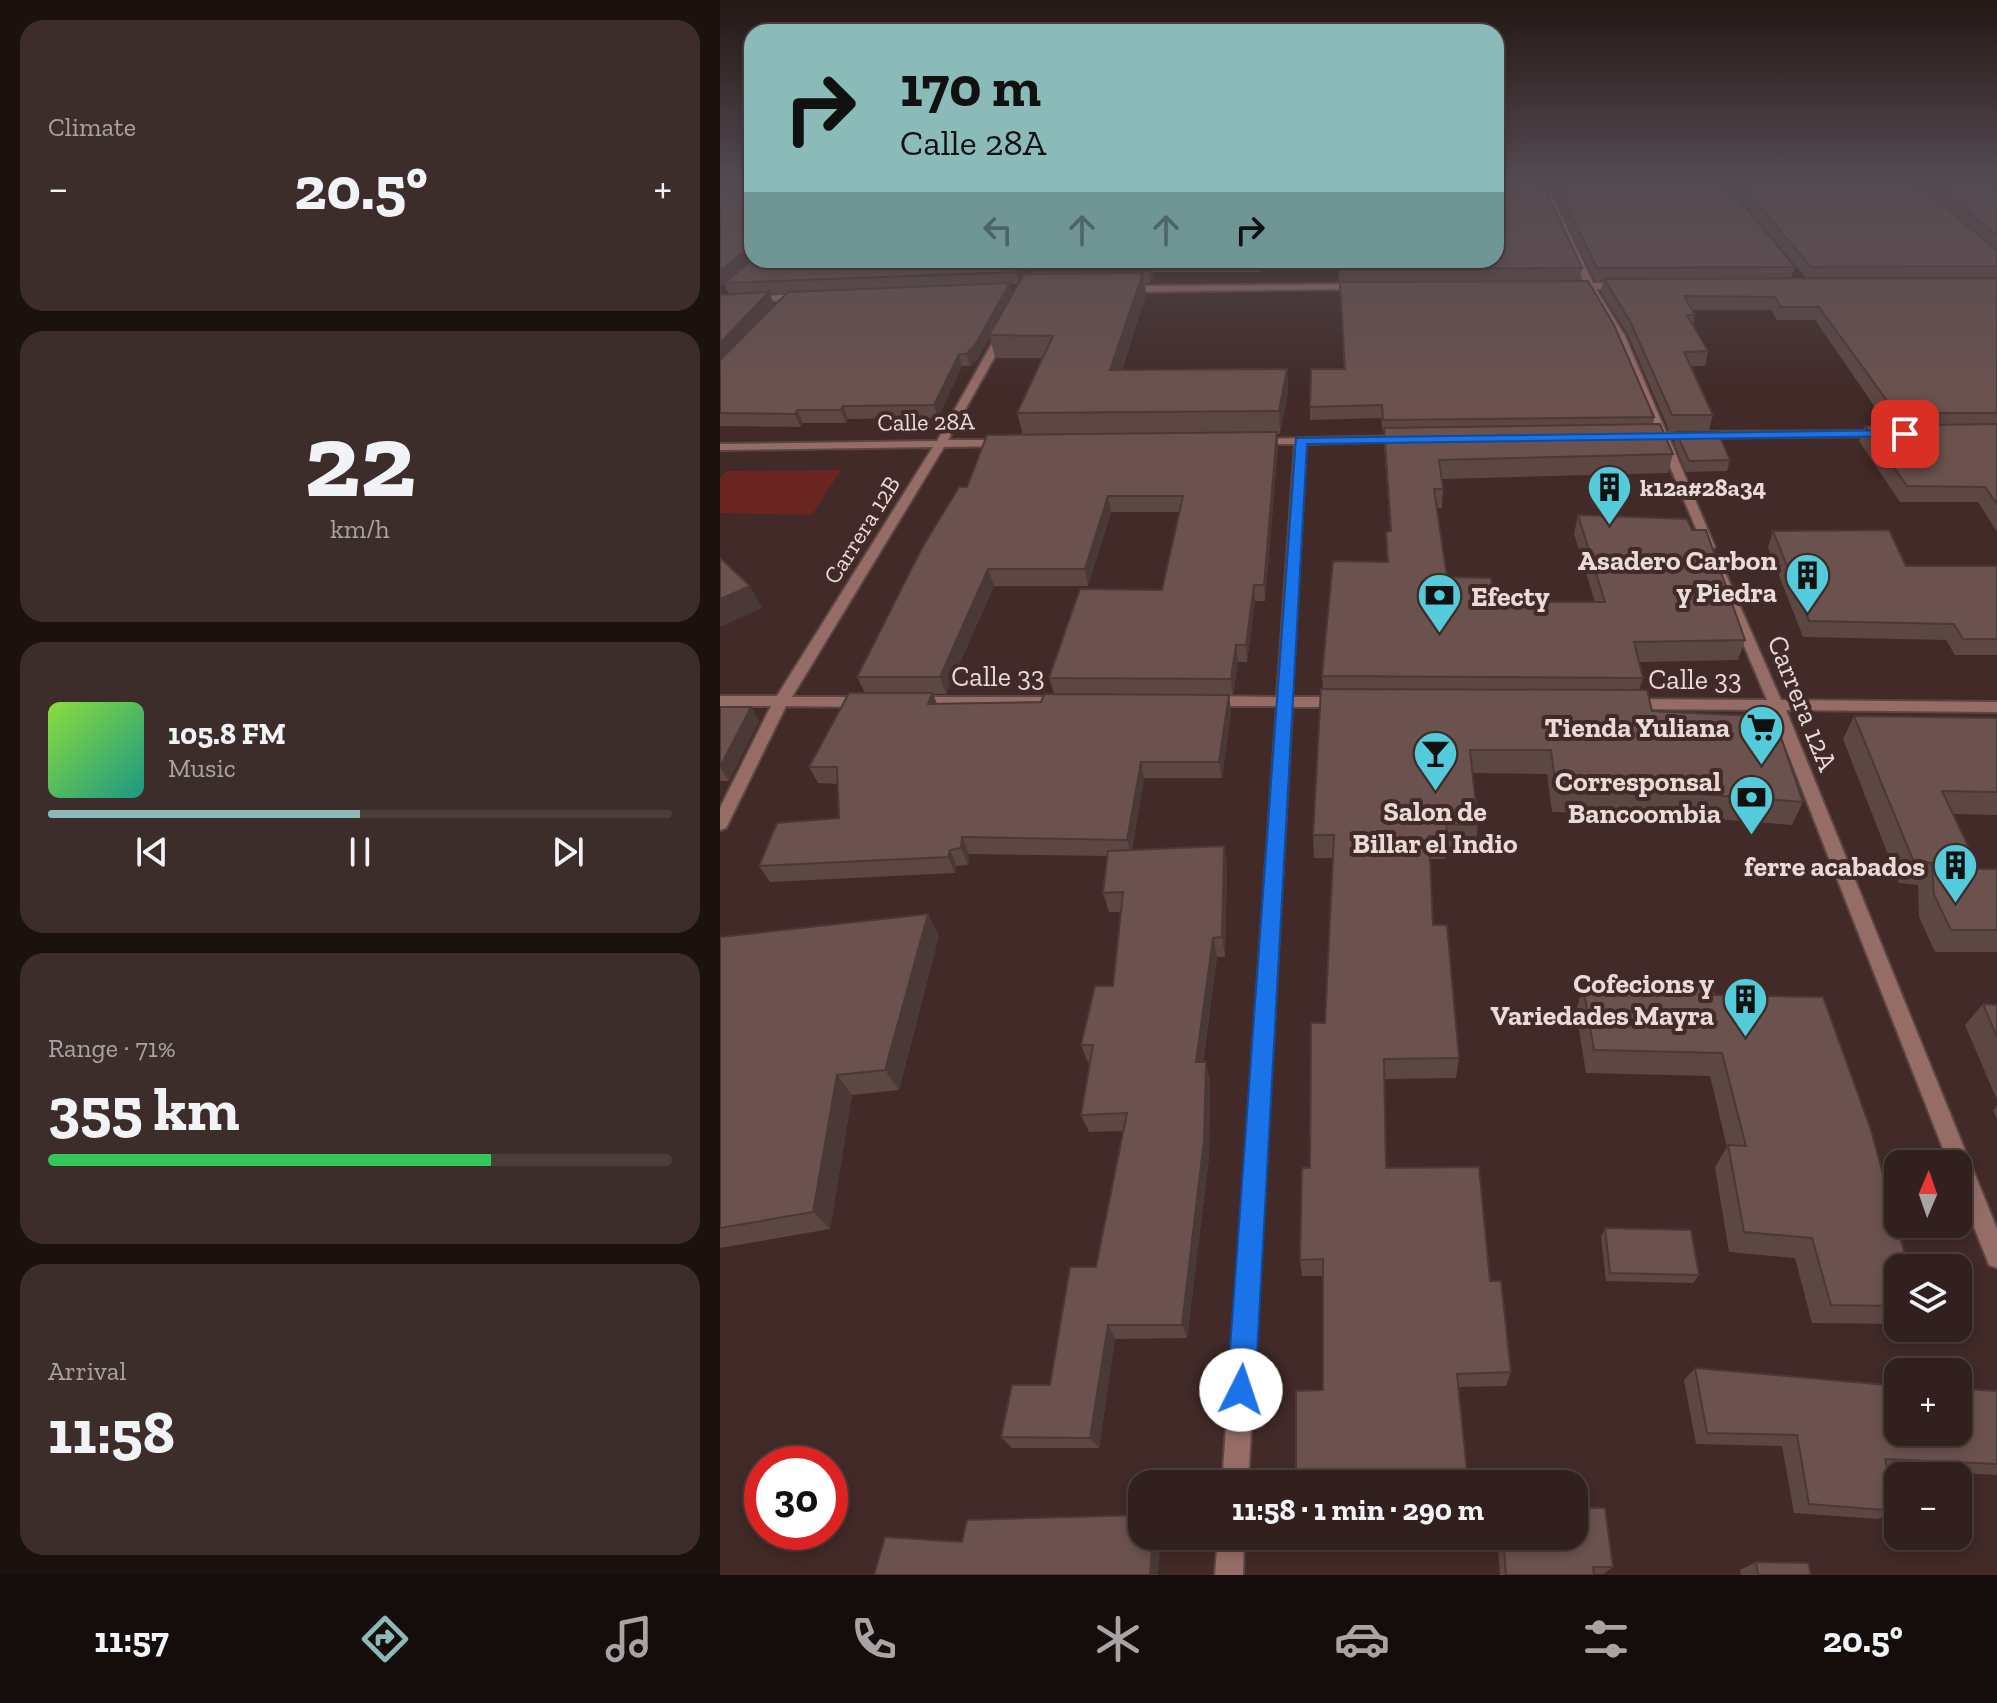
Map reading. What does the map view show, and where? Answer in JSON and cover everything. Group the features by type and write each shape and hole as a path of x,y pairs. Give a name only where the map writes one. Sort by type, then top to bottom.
{"street":[{"name":"Carrera 12A","path":"1574,252 1590,286 1620,336 1776,705 1997,1257"},
{"path":"720,298 731,286"},
{"path":"1559,287 1637,286"},
{"path":"1106,289 1371,287"},
{"path":"780,307 791,296"},
{"path":"720,298 806,296"},
{"name":"Carrera 12B","path":"720,824 781,702 941,443 1013,315"},
{"path":"1629,435 1890,434"},
{"path":"1238,441 1410,439"},
{"path":"1236,1470 1301,441"},
{"name":"Calle 28A","path":"720,447 1019,443"},
{"name":"Calle 33","path":"720,701 1081,702"},
{"path":"1191,701 1365,702"},
{"name":"Calle 33","path":"1618,704 1997,707"},
{"path":"1229,1575 1230,1550"}],"shaded area":[{"path":"841,470 812,515 720,513 720,478 727,471"}],"building":[{"path":"720,252 744,252 744,252 720,271"},
{"path":"1504,252 1574,252 1582,268 1339,269 1504,268"},
{"path":"1589,252 1782,252 1795,267 1597,268"},
{"path":"1798,252 1997,252 1997,266 1811,267"},
{"path":"744,267 1019,268 1016,272 724,283"},
{"path":"1034,268 1150,268 1149,271 1032,271"},
{"path":"1143,273 1110,370 1287,369 1279,411 1017,413 1053,336 989,335 1024,274"},
{"path":"1997,278 1997,413 1896,413 1819,307 1781,307 1775,297 1684,296 1695,315 1687,315 1708,351 1684,352 1713,415 1672,415 1630,321 1604,279"},
{"path":"1588,281 1614,325 1654,417 1383,420 1382,405 1310,407 1311,369 1345,369 1340,282"},
{"path":"1010,283 975,345 966,354 959,354 934,405 843,406 841,410 797,410 795,414 720,413 720,360 788,292"},
{"path":"769,292 720,343 720,295"},
{"path":"1660,424 1673,454 1439,460 1443,489 1434,489 1447,577 1491,578 1494,602 1605,602 1578,515 1687,519 1692,530 1706,530 1745,640 1634,642 1643,678 1322,676 1333,561 1388,562 1386,532 1391,531 1384,428"},
{"path":"1997,424 1997,504 1985,487 1907,486 1865,426"},
{"path":"1277,432 1264,585 1254,585 1246,645 1236,645 1231,679 1049,678 1080,589 1162,590 1183,496 1108,496 1085,569 988,569 940,677 857,677 922,548 959,487 967,487 987,435"},
{"path":"1676,432 1718,432 1730,460 1689,461"},
{"path":"1889,530 1906,566 1997,566 1997,639 1963,639 1954,624 1809,621 1773,531"},
{"path":"720,558 750,586 720,599"},
{"path":"1321,689 1647,690 1652,711 1774,717 1803,802 1671,792 1556,789 1551,750 1470,750 1478,825 1446,824 1448,836 1429,836 1433,925 1447,925 1459,1058 1384,1059 1386,1168 1479,1167 1490,1281 1501,1281 1511,1372 1457,1374 1467,1470 1296,1470 1296,1391 1323,1390 1323,1259 1300,1260 1302,1168 1310,1168 1311,1023 1325,1023 1334,835 1313,835"},
{"path":"849,693 932,693 928,704 1041,702 1044,694 1229,695 1219,762 1141,762 1127,840 962,837 961,848 950,850 948,857 759,866 777,823 839,818 837,767 809,767"},
{"path":"720,707 751,707 720,767"},
{"path":"1854,716 1997,718 1997,792 1942,791 1979,869 1997,869 1997,930 1951,930 1934,895 1932,863 1913,860"},
{"path":"1224,846 1222,937 1213,938 1196,1062 1206,1062 1204,1140 1182,1325 1108,1325 1090,1438 1001,1437 1012,1385 1050,1385 1070,1267 1096,1267 1127,1113 1081,1115 1093,1045 1081,1045 1095,986 1113,986 1123,892 1103,893 1108,851"},
{"path":"928,914 885,1070 837,1075 813,1212 720,1228 720,937"},
{"path":"1714,979 1714,995 1823,997 1871,1130 1884,1178 1884,1238 1900,1238 1905,1254 1884,1254 1884,1306 1831,1305 1812,1238 1744,1232 1728,1145 1746,1146 1722,1053 1594,1050 1583,986"},
{"path":"1983,1004 1997,1005 1997,1037"},
{"path":"1605,1228 1691,1230 1699,1275 1610,1273"},
{"path":"1695,1368 1884,1385 1884,1446 1972,1446 1972,1390 1997,1391 1997,1464 1885,1459 1884,1510 1809,1504 1797,1435 1707,1433"},
{"path":"1588,1508 1605,1508 1613,1567 1593,1567 1594,1575 1506,1575 1504,1550 1588,1550"},
{"path":"1128,1515 1128,1550 1152,1550 1150,1575 874,1575 885,1537 962,1542 967,1520"},
{"path":"1756,1562 1808,1563 1811,1575 1758,1575"}],"place":[{"name":"k12a#28a34","path":"1609,527"},
{"name":"Asadero Carbon y Piedra","path":"1808,615"},
{"name":"Efecty","path":"1440,635"},
{"name":"Tienda Yuliana","path":"1761,766"},
{"name":"Salon de Billar el Indio","path":"1435,793"},
{"name":"Corresponsal Bancoombia","path":"1752,836"},
{"name":"ferre acabados","path":"1956,905"},
{"name":"Cofecions y Variedades Mayra","path":"1745,1038"}],"route":[{"path":"1241,1390 1301,441 1660,434 1905,434"}]}
